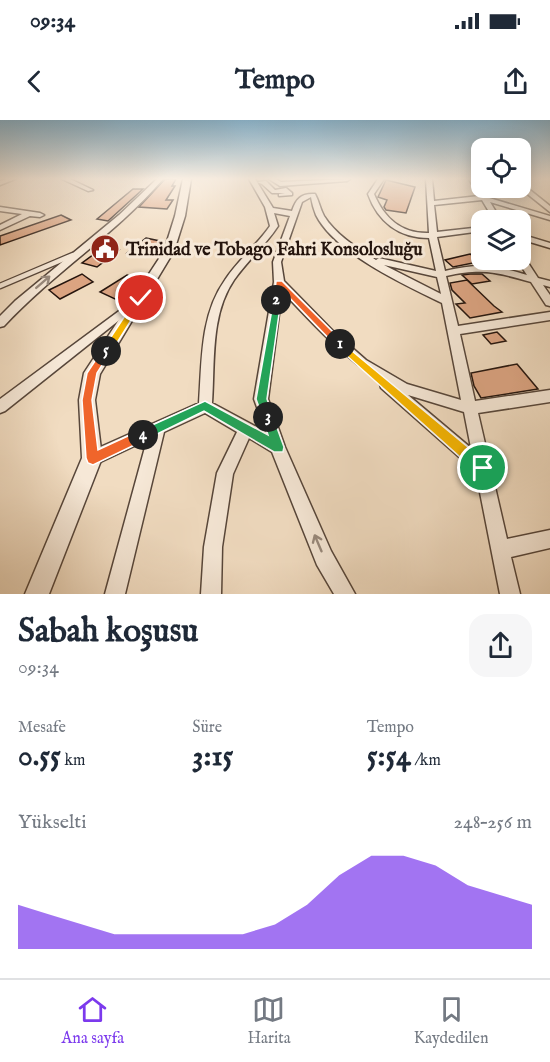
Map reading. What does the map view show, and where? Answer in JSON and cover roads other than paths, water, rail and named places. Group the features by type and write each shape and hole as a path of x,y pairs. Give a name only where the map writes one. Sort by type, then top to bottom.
{"street":[{"path":"0,322 41,283 113,226 138,201"},
{"path":"37,594 93,458 87,400 92,373 169,251 183,201"},
{"path":"205,406 213,317 227,283 263,243 274,226 265,201"},
{"path":"287,201 298,203 277,262 279,282 261,399 278,447 324,558 345,594"},
{"path":"315,201 321,218 335,234 397,277 447,301"},
{"path":"374,201 381,216 390,226 408,232 433,236 471,231"},
{"path":"451,201 432,203 433,236 510,594"},
{"path":"493,201 550,218"},
{"path":"546,202 550,210"},
{"path":"0,209 40,215"},
{"path":"270,210 294,214"},
{"path":"0,228 29,214"},
{"path":"531,240 550,246"},
{"path":"370,259 441,275 466,269 493,268 550,284"},
{"path":"529,270 550,303"},
{"path":"279,282 330,335 483,468"},
{"path":"0,407 141,298"},
{"path":"453,331 550,316"},
{"path":"362,363 403,388 470,408 550,396"},
{"path":"93,458 205,406"},
{"path":"205,406 278,447"},
{"path":"116,594 159,427"},
{"path":"211,594 213,547 225,473 246,429"},
{"path":"501,550 550,539"}],"lane":[{"path":"0,286 77,254"}],"place":[{"name":"Trinidad ve Tobago Fahri Konsolosluğu","path":"105,249"}]}
